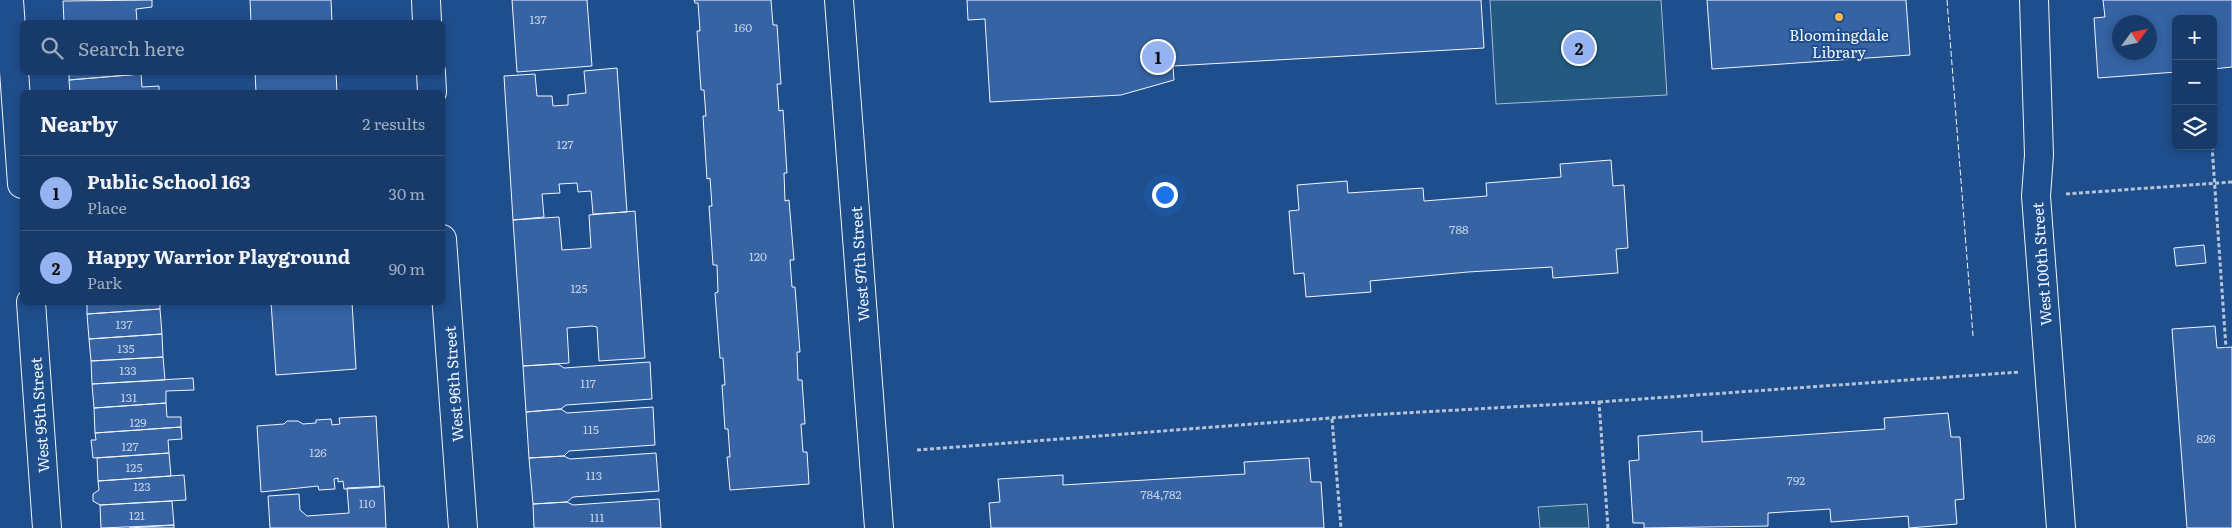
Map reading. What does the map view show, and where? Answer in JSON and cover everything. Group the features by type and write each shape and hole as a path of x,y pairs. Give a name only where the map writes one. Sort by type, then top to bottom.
{"street":[{"path":"9,0 20,156"},
{"path":"426,0 427,20"},
{"name":"West 97th Street","path":"839,0 879,528"},
{"name":"West 100th Street","path":"2034,0 2039,155 2036,196 2061,528"},
{"path":"431,75 432,90"},
{"name":"West 96th Street","path":"445,280 463,528"},
{"name":"West 95th Street","path":"31,305 47,528"}],"path":[{"path":"2212,150 2226,348"},
{"path":"2036,196 2232,182"},
{"path":"917,450 1332,418 1599,402 2049,370"},
{"path":"1599,402 1608,528"},
{"path":"1332,418 1341,528"}],"shaded area":[{"path":"1490,0 1661,0 1667,95 1496,104"},
{"path":"1587,504 1589,528 1540,528 1538,507"}],"building":[{"path":"152,0 152,7 136,9 137,20 64,20 63,1"},
{"path":"250,0 331,0 332,20 251,20"},
{"path":"512,0 587,0 592,66 517,72"},
{"path":"694,0 771,0 773,25 777,25 781,84 777,84 779,111 783,110 787,173 784,173 785,201 789,200 794,260 790,260 792,287 795,287 800,352 797,352 798,380 802,380 805,424 801,424 803,452 807,452 809,484 730,490 727,457 730,457 728,429 725,429 722,385 725,385 723,358 720,358 715,293 718,292 717,265 713,265 709,206 712,206 710,178 707,179 703,116 706,116 704,90 701,90 697,31 700,31 698,3 695,3"},
{"path":"967,0 1481,0 1484,48 1173,66 1174,80 1121,95 990,102 985,19 968,20"},
{"path":"1707,0 1906,0 1910,55 1712,69"},
{"path":"2103,0 2232,0 2232,67 2217,69 2217,15 2172,15 2172,72 2098,78 2094,18 2105,17"},
{"path":"617,68 627,212 593,214 591,191 578,192 577,183 559,184 560,193 542,194 544,217 513,220 504,76 535,74 537,96 552,96 553,106 568,105 568,95 586,93 584,71"},
{"path":"69,75 129,75 69,80"},
{"path":"141,75 142,87 159,86 159,90 70,90 69,80"},
{"path":"255,75 336,75 337,90 256,90"},
{"path":"1611,160 1613,186 1624,185 1628,248 1616,249 1618,273 1553,278 1552,267 1468,272 1370,281 1371,292 1306,297 1304,273 1294,274 1289,211 1299,210 1297,185 1347,181 1348,193 1423,188 1424,201 1487,196 1486,183 1561,177 1560,164"},
{"path":"635,211 645,358 599,361 597,327 592,326 567,328 569,363 523,366 513,220 559,217 562,250 591,248 589,215"},
{"path":"2204,245 2206,263 2176,266 2174,248"},
{"path":"87,305 160,305 160,309 87,314"},
{"path":"271,305 352,305 356,369 276,375"},
{"path":"160,309 162,334 89,339 87,314"},
{"path":"2215,326 2217,348 2232,347 2232,528 2187,528 2172,329"},
{"path":"162,334 163,357 91,361 89,339"},
{"path":"163,357 165,380 92,384 91,361"},
{"path":"650,362 652,399 566,405 561,409 526,412 523,366 558,364 564,368"},
{"path":"193,378 194,390 166,391 166,403 94,408 92,384"},
{"path":"166,403 167,417 181,417 181,427 95,433 94,408"},
{"path":"653,407 655,445 569,451 564,456 529,458 526,412 561,409 567,413"},
{"path":"1948,413 1951,437 1960,437 1964,499 1955,500 1957,524 1909,528 1908,516 1831,522 1830,509 1768,513 1768,526 1644,528 1644,523 1633,523 1629,461 1639,460 1638,436 1702,431 1702,442 1885,429 1884,418"},
{"path":"376,416 380,487 344,489 343,481 338,482 338,478 334,479 335,489 319,490 318,486 261,492 257,426 284,424 287,421 298,421 303,424 316,423 316,420 331,419 332,425 340,424 339,418"},
{"path":"181,427 182,439 168,440 169,453 93,458 91,440 96,440 95,433"},
{"path":"169,453 171,476 98,481 97,458"},
{"path":"656,453 659,491 573,497 567,502 533,504 529,458 564,456 570,459"},
{"path":"1309,458 1311,482 1321,482 1324,528 991,528 989,503 1000,502 998,479 1063,475 1063,485 1245,474 1244,462"},
{"path":"184,475 186,500 100,505 93,501 93,494 99,490 98,481"},
{"path":"384,486 386,528 270,528 268,496 299,494 300,510 307,516 349,513 347,488"},
{"path":"659,499 661,528 534,528 533,504 567,502 573,505"},
{"path":"172,501 174,525 101,528 100,505"},
{"path":"174,525 174,528 129,528"}],"fence":[{"path":"1947,0 1973,336"}],"place":[{"name":"Bloomingdale Library","path":"1839,17"},
{"name":"Happy Warrior Playground","path":"1579,48"},
{"name":"Public School 163","path":"1158,57"}]}
